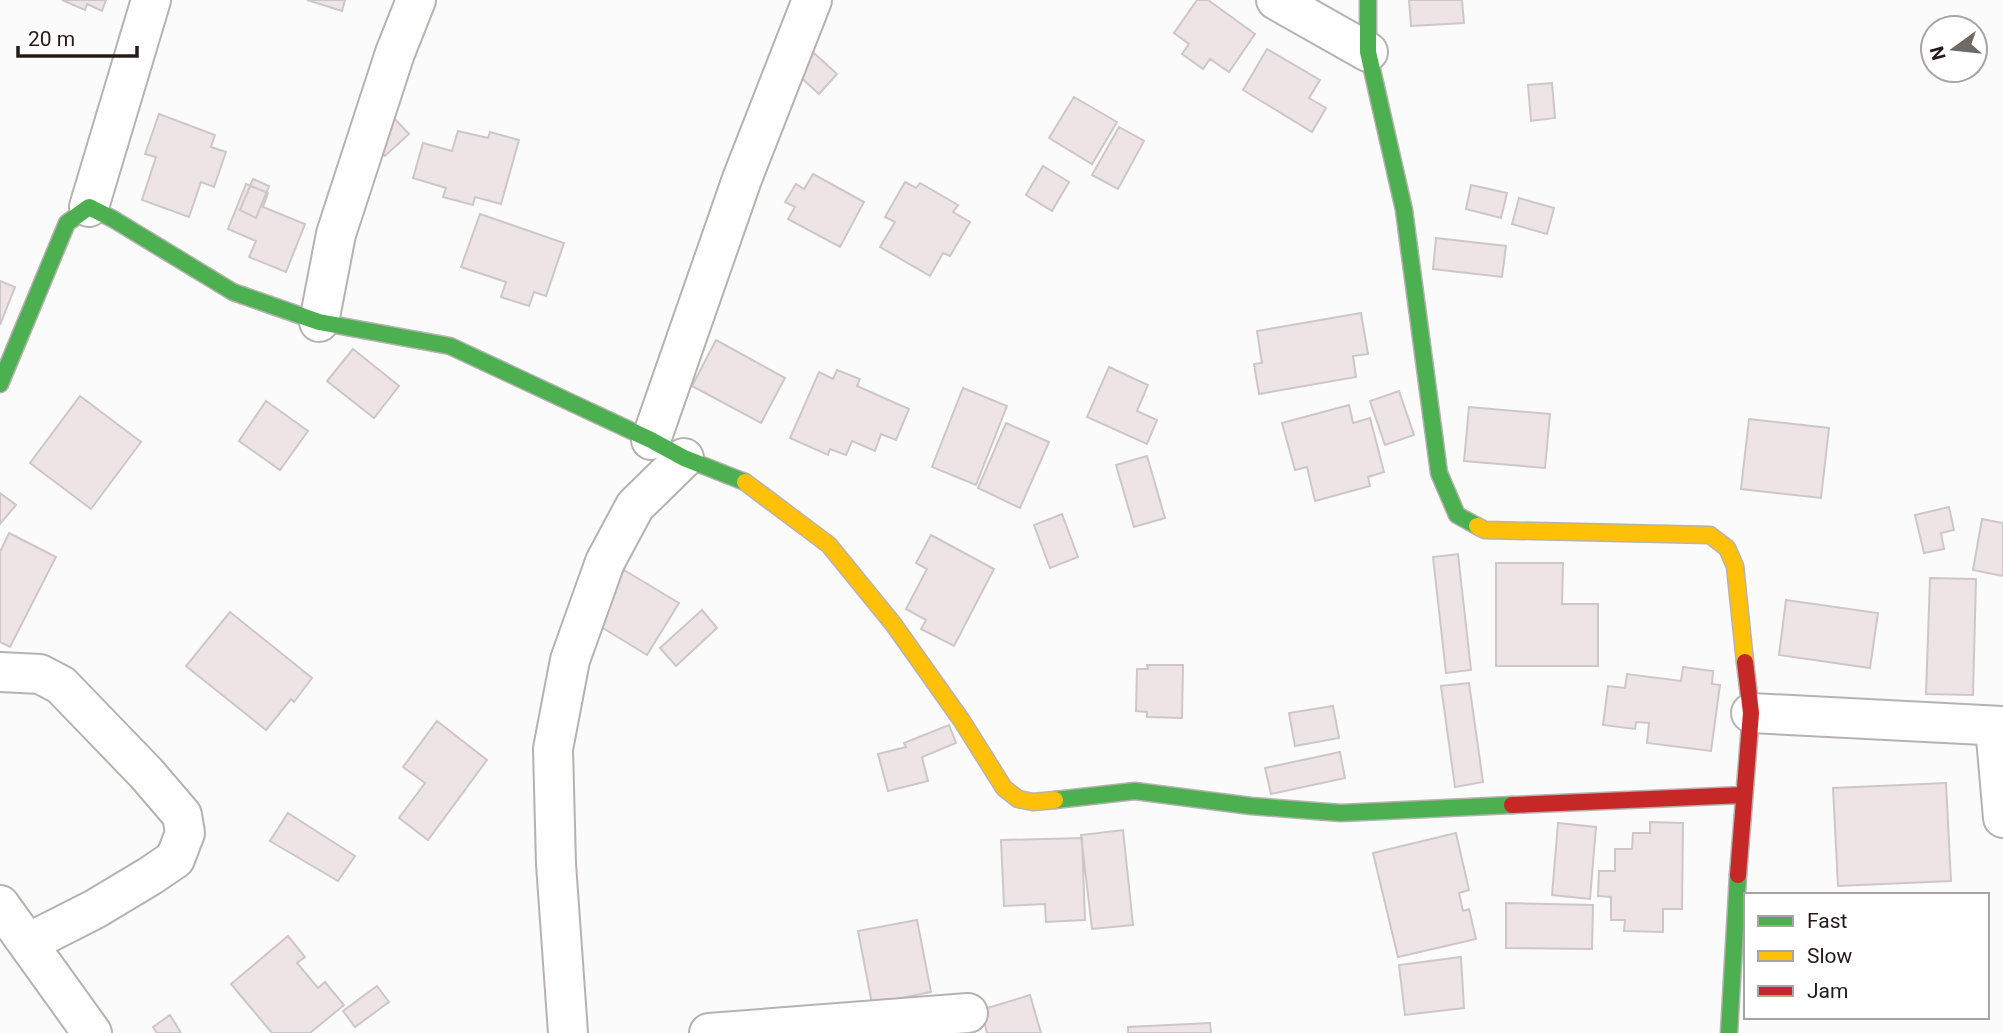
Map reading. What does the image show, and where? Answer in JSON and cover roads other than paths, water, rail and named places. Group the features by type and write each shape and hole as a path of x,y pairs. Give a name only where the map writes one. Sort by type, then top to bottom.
{"street":[{"path":"0,384 67,223 89,207 151,0"},
{"path":"319,321 335,234 394,53 416,0"},
{"path":"568,1033 556,864 553,749 570,660 605,562 668,449 742,179 812,0"},
{"path":"1276,0 1367,52"},
{"path":"1368,0 1367,52 1404,210 1438,473 1457,515 1485,530 1710,535 1727,548 1735,566 1751,713 1743,795 1729,1033"},
{"path":"89,207 233,292 319,321 450,346 668,449 751,485 829,545 894,625 962,721 1004,788 1018,799 1033,802 1135,791 1251,806 1342,813 1743,795"},
{"path":"0,672 40,674 61,685 146,773 182,815 185,833 175,859 95,909 28,943"},
{"path":"1751,713 1999,726 1997,768 2003,818"},
{"path":"0,905 93,1033"},
{"path":"709,1033 968,1013"}]}
